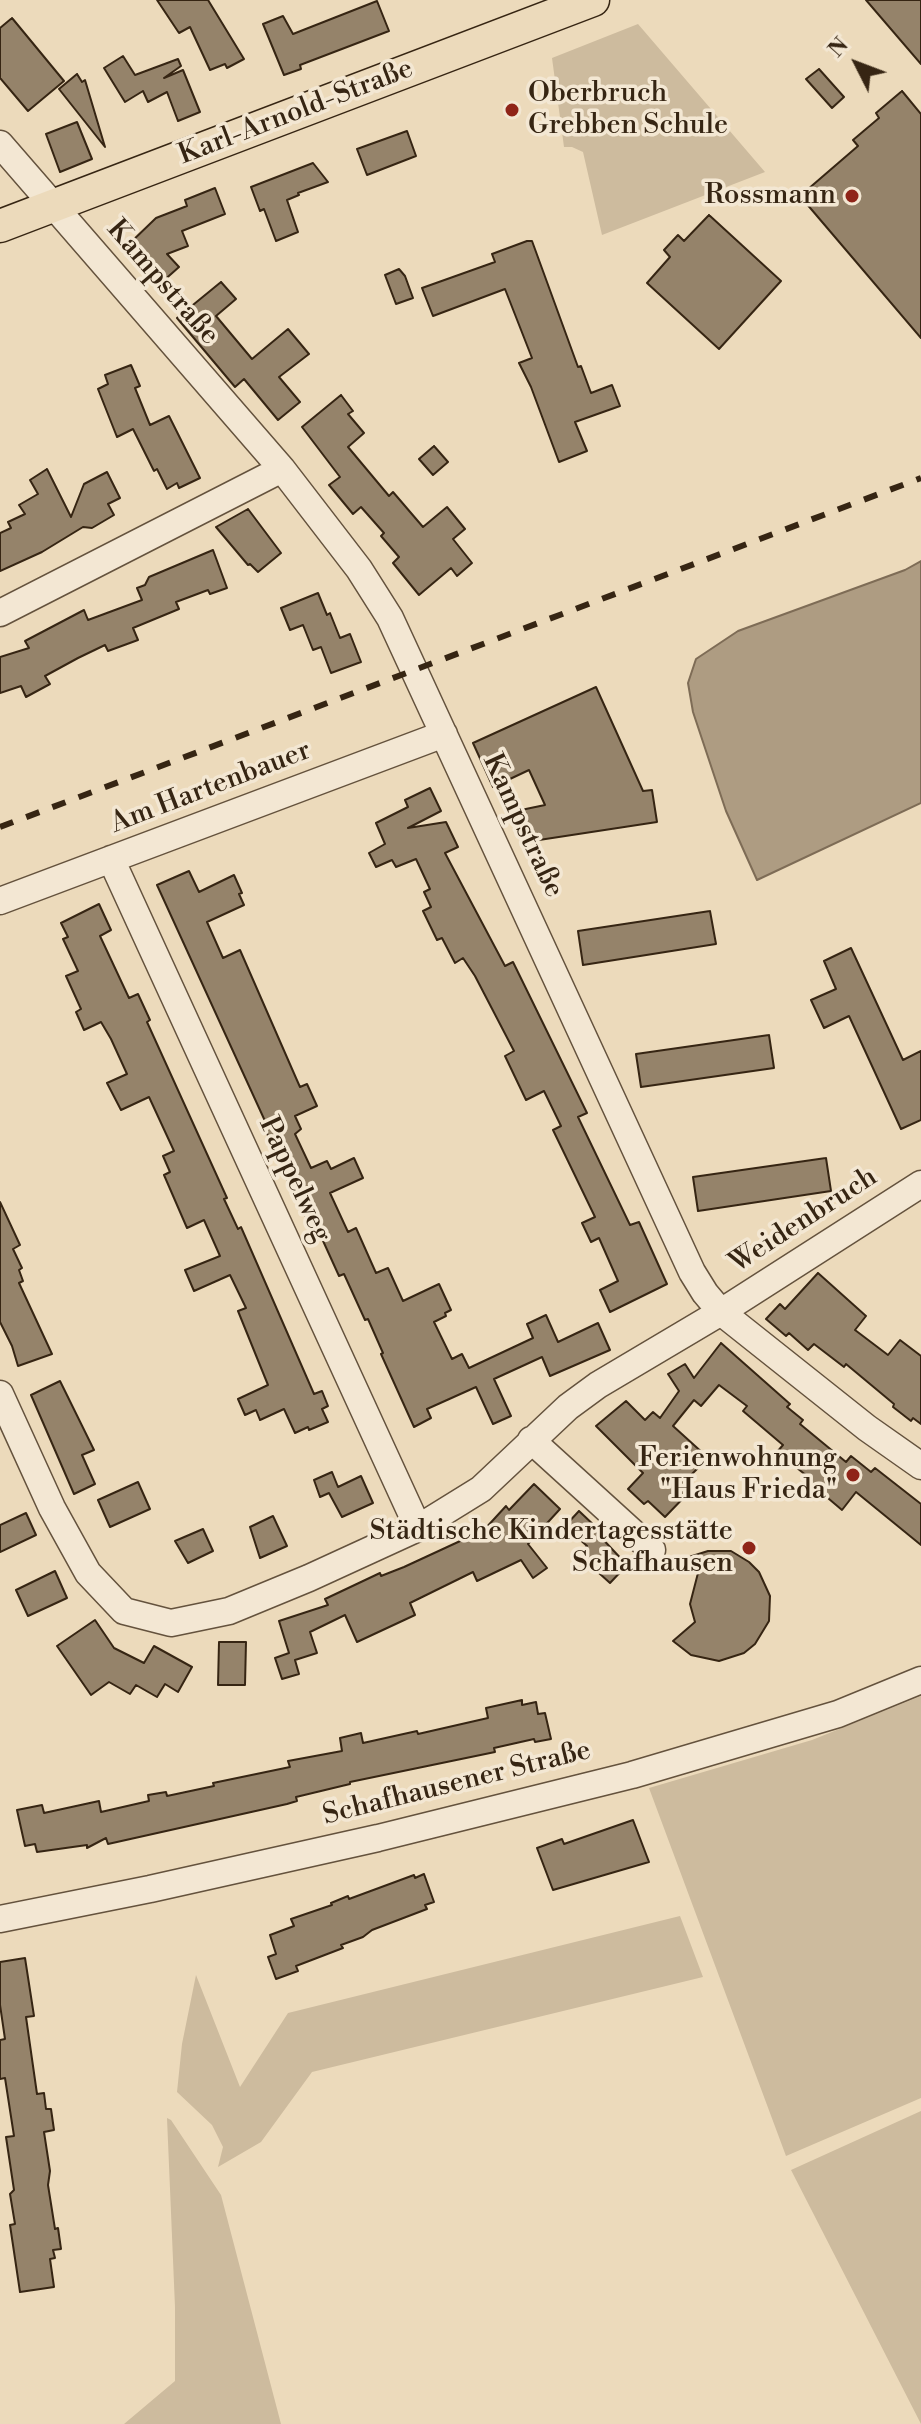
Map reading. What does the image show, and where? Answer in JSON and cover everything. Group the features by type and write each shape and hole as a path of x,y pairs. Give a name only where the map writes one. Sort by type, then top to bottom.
{"main road":[{"name":"Karl-Arnold-Straße","path":"0,226 593,0"}],"street":[{"name":"Kampstraße","path":"0,144 282,469 359,569 390,618 692,1272 705,1293 721,1312 867,1428 921,1466"},
{"path":"0,613 282,469"},
{"name":"Am Hartenbauer","path":"0,901 444,734"},
{"name":"Pappelweg","path":"111,859 418,1528"},
{"name":"Weidenbruch","path":"0,1394 52,1508 88,1573 124,1611 171,1623 229,1611 418,1528 481,1489 568,1407 598,1385 721,1312 921,1184"},
{"path":"531,1440 652,1550"},
{"name":"Schafhausener Straße","path":"0,1919 378,1838 632,1775 838,1714 921,1680"}],"shaded area":[{"path":"638,24 765,172 602,235 583,152 564,147 552,58"},
{"path":"921,561 921,803 757,880 726,811 693,712 688,683 696,659 738,631 905,570"},
{"path":"921,1696 921,2098 786,2156 649,1788 812,1740"},
{"path":"680,1916 703,1977 312,2072 261,2142 218,2167 223,2147 212,2125 177,2092 182,2044 196,1975 240,2087 288,2013"},
{"path":"921,2111 921,2424 791,2170"},
{"path":"167,2118 221,2195 281,2424 124,2424 175,2381"}],"building":[{"path":"157,0 208,0 244,59 227,68 225,64 210,70 190,27 179,33"},
{"path":"866,0 921,0 921,64"},
{"path":"377,1 389,31 300,65 301,69 284,75 263,24 283,16 293,34"},
{"path":"12,18 64,81 28,111 0,78 0,28"},
{"path":"123,56 135,75 178,59 181,66 164,78 183,70 200,112 178,121 167,92 148,102 143,91 125,102 104,68"},
{"path":"819,69 844,97 832,108 806,79"},
{"path":"77,74 82,82 85,80 105,147 59,89"},
{"path":"902,91 921,114 921,338 800,196 858,146 853,140 879,118 876,113"},
{"path":"77,122 92,159 60,172 46,134"},
{"path":"407,131 416,156 367,175 357,149"},
{"path":"313,163 328,182 287,200 298,232 276,241 264,209 260,211 251,187"},
{"path":"215,188 225,214 182,231 188,246 167,254 179,267 161,283 150,270 151,265 141,265 142,256 128,245 156,218 187,206 185,200"},
{"path":"709,215 781,281 719,349 647,283 670,257 664,250 678,235 684,241"},
{"path":"532,241 578,367 581,366 591,393 612,385 620,406 575,422 587,451 559,462 519,363 532,358 505,289 433,316 422,288 495,262 492,254"},
{"path":"399,269 413,298 396,304 385,275"},
{"path":"221,282 236,299 216,316 252,359 288,329 309,354 279,377 300,402 278,420 244,379 235,387 177,318"},
{"path":"131,365 140,386 135,388 150,425 169,416 200,478 179,488 177,483 167,489 157,469 154,471 133,429 117,437 98,389 108,384 105,375"},
{"path":"341,395 353,411 348,414 364,433 348,447 389,496 393,492 423,527 447,507 465,529 453,539 472,563 457,576 451,568 419,595 393,563 399,557 381,536 384,533 361,507 353,514 329,485 340,477 302,427"},
{"path":"434,446 448,462 433,475 419,459"},
{"path":"47,469 71,517 84,484 107,472 120,498 108,504 114,515 92,528 83,527 42,552 0,571 0,533 11,528 8,522 25,514 19,505 38,494 30,480"},
{"path":"248,509 281,553 258,572 248,565 216,527"},
{"path":"213,550 227,588 210,594 208,590 176,602 179,609 133,628 138,640 108,651 105,645 78,658 45,676 50,684 26,697 21,686 0,693 0,657 29,648 25,641 84,610 88,620 142,600 137,588 145,585 149,577"},
{"path":"318,593 340,638 350,634 361,662 331,673 321,647 313,650 303,625 290,630 281,608"},
{"path":"596,687 643,791 652,790 657,822 526,842 521,810 545,805 529,770 493,787 473,743"},
{"path":"430,788 441,811 408,828 446,822 458,847 445,853 505,966 513,962 587,1113 578,1117 630,1225 639,1222 667,1284 610,1312 600,1290 618,1281 599,1238 591,1242 582,1223 595,1217 553,1130 561,1126 544,1091 526,1100 505,1056 514,1051 475,976 463,958 455,963 442,938 437,940 423,911 431,907 424,892 430,889 416,859 396,867 392,860 376,867 369,853 385,844 376,823 408,807 405,800"},
{"path":"189,871 199,892 234,875 244,905 207,922 223,958 240,950 300,1087 307,1084 317,1106 295,1116 301,1129 295,1134 311,1168 327,1161 331,1169 354,1158 363,1178 330,1193 348,1232 356,1228 376,1273 388,1268 403,1301 439,1284 451,1310 434,1322 452,1359 462,1354 469,1368 533,1338 527,1324 546,1315 558,1342 598,1323 610,1350 550,1376 542,1357 494,1379 511,1416 493,1424 476,1387 427,1409 431,1418 414,1427 368,1319 365,1320 344,1274 339,1276 319,1232 314,1234 291,1188 262,1122 265,1121 157,885"},
{"path":"99,904 111,930 100,936 129,998 138,994 150,1020 147,1022 227,1198 224,1199 238,1229 241,1227 314,1394 322,1391 328,1406 322,1409 328,1422 309,1430 308,1427 295,1433 284,1409 260,1420 256,1410 245,1415 238,1399 268,1385 238,1311 246,1308 230,1275 194,1291 185,1270 220,1256 204,1220 187,1228 164,1175 170,1172 163,1156 174,1151 149,1097 121,1110 107,1083 127,1074 111,1039 101,1022 84,1030 76,1012 81,1009 66,976 78,971 63,939 68,937 61,923"},
{"path":"710,911 716,944 583,965 578,931"},
{"path":"851,948 903,1060 921,1051 921,1120 901,1129 849,1016 824,1028 811,1000 836,989 824,961"},
{"path":"769,1035 774,1068 641,1087 636,1054"},
{"path":"826,1158 831,1191 698,1211 693,1177"},
{"path":"0,1202 20,1245 13,1249 22,1268 19,1270 23,1281 19,1283 52,1354 18,1366 0,1322"},
{"path":"818,1273 866,1316 855,1330 888,1355 900,1340 921,1356 921,1424 913,1418 911,1421 893,1407 894,1404 846,1364 844,1367 814,1344 808,1350 766,1319 780,1304 785,1309"},
{"path":"721,1343 790,1404 787,1407 803,1420 800,1424 846,1462 851,1456 871,1472 875,1468 921,1504 921,1545 856,1492 842,1510 809,1482 812,1480 777,1452 783,1445 743,1411 747,1406 719,1385 701,1406 694,1400 673,1426 705,1455 697,1463 700,1466 685,1481 692,1489 665,1517 648,1501 644,1504 628,1489 643,1473 596,1426 626,1401 645,1420 653,1412 660,1418 679,1391 668,1374 685,1364 694,1378"},
{"path":"60,1381 94,1450 82,1455 95,1484 74,1494 31,1395"},
{"path":"332,1472 338,1487 361,1476 373,1503 342,1517 329,1493 320,1497 314,1480"},
{"path":"138,1482 150,1509 110,1527 98,1500"},
{"path":"534,1484 560,1509 528,1544 547,1568 533,1578 521,1560 477,1581 473,1572 410,1603 415,1615 357,1642 345,1615 310,1632 317,1653 295,1660 299,1674 282,1679 275,1658 289,1653 279,1621 328,1605 325,1599 484,1530 506,1506 509,1510"},
{"path":"579,1511 627,1565 610,1583 579,1555 587,1546 565,1526"},
{"path":"26,1513 36,1535 0,1552 0,1525"},
{"path":"273,1516 287,1546 260,1558 250,1527"},
{"path":"203,1529 213,1551 188,1563 175,1541"},
{"path":"708,1551 731,1551 749,1562 759,1572 770,1596 769,1621 755,1644 744,1653 719,1661 691,1655 673,1641 695,1622 690,1604 698,1573 689,1557"},
{"path":"55,1571 67,1598 28,1616 16,1590"},
{"path":"95,1620 114,1648 144,1663 154,1646 192,1667 178,1692 165,1684 157,1697 136,1685 130,1694 109,1682 91,1695 57,1646"},
{"path":"219,1642 246,1642 245,1685 218,1685"},
{"path":"522,1700 522,1705 536,1702 538,1714 545,1713 551,1739 535,1742 534,1739 494,1748 495,1752 350,1782 296,1797 297,1801 287,1804 108,1844 106,1838 87,1848 87,1845 37,1852 35,1844 25,1846 17,1810 42,1805 44,1813 99,1801 101,1812 149,1801 148,1795 166,1792 167,1796 214,1786 213,1783 290,1767 288,1761 342,1751 340,1738 361,1733 363,1743 417,1731 418,1734 488,1718 486,1708"},
{"path":"633,1820 649,1862 553,1890 537,1848 562,1839 564,1844"},
{"path":"424,1874 434,1902 425,1905 427,1909 372,1930 341,1945 343,1948 296,1966 298,1971 276,1979 268,1957 276,1954 270,1935 294,1926 291,1919 348,1896 349,1899"},
{"path":"25,1958 34,2016 26,2017 37,2094 44,2093 46,2109 51,2109 54,2130 44,2132 50,2171 48,2185 61,2249 53,2250 55,2258 50,2259 54,2287 20,2292 10,2225 15,2224 10,2194 14,2190 6,2137 14,2136 5,2078 0,2079 0,2040 5,2039 0,2005 0,1962"}],"railway":[{"path":"0,827 921,478"}],"place":[{"name":"Oberbruch Grebben Schule","path":"512,110"},
{"name":"Rossmann","path":"852,196"},
{"name":"Ferienwohnung \"Haus Frieda\"","path":"853,1475"},
{"name":"Städtische Kindertagesstätte Schafhausen","path":"749,1548"}]}
